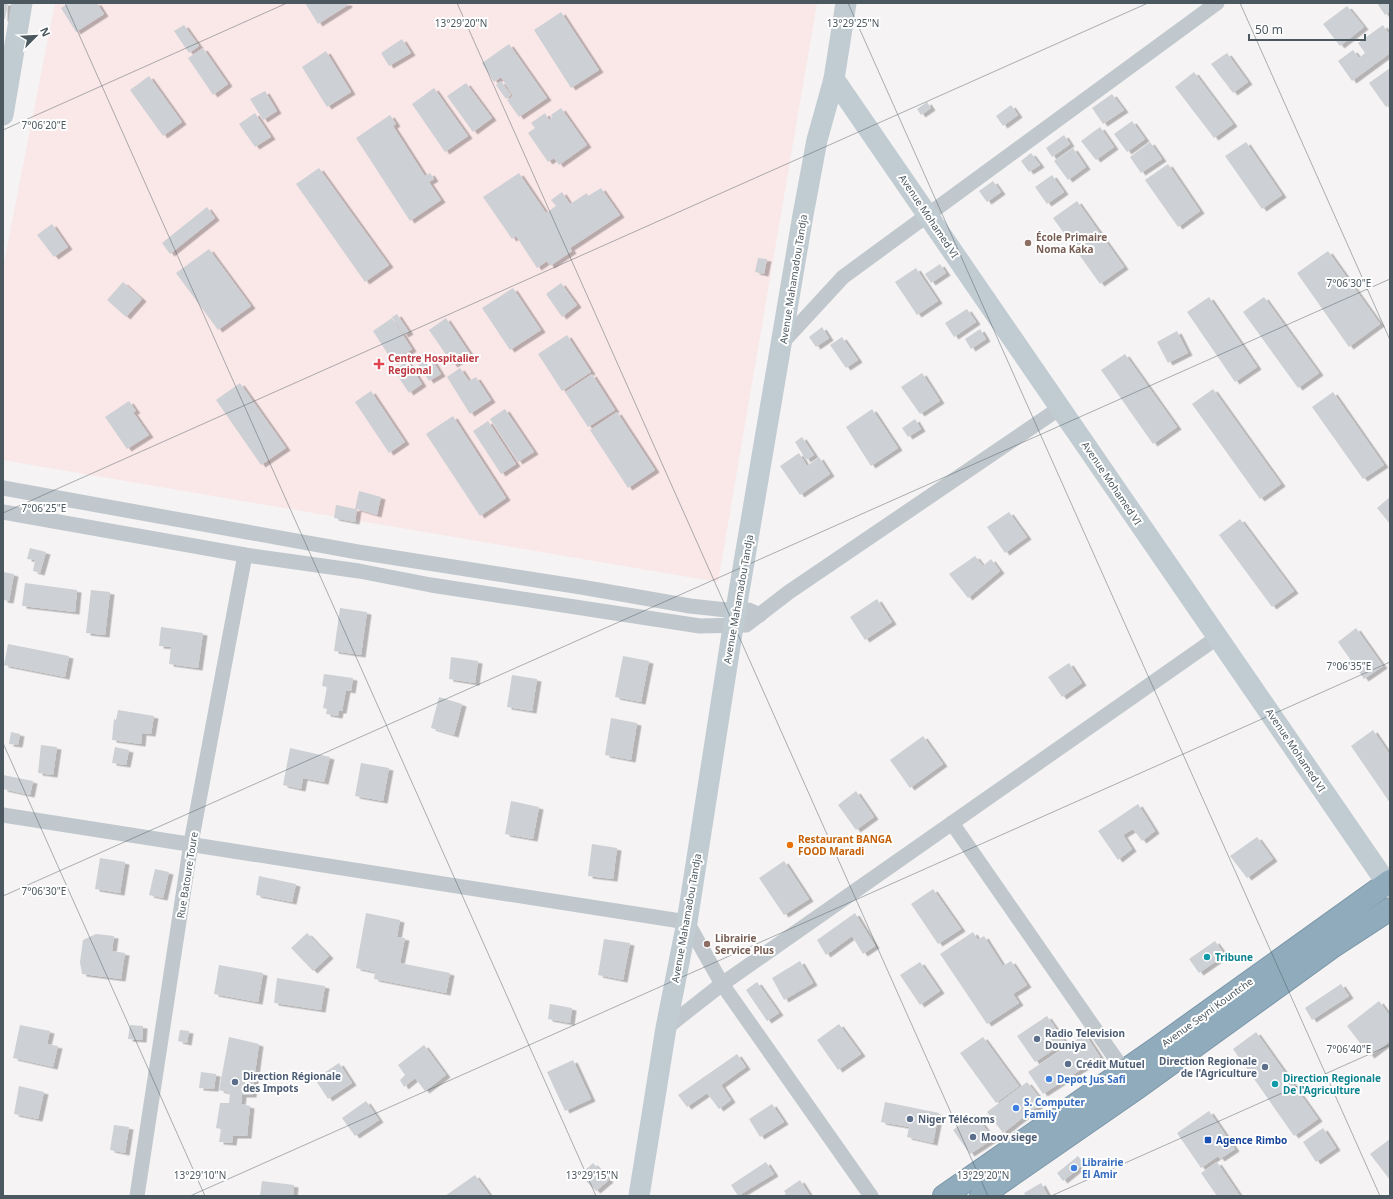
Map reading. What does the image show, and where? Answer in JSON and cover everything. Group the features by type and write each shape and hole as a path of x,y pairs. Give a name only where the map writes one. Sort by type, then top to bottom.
{"highway":[{"name":"Avenue Seyni Kountche","path":"981,1196 1130,1080 1389,884"},
{"name":"Avenue Seyni Kountche","path":"944,1196 1130,1080 1390,909"}],"main road":[{"path":"3,115 22,3"},
{"name":"Avenue Mahamadou Tandja","path":"639,1196 666,1028 687,922 735,619 817,140 834,79 846,3"},
{"name":"Avenue Mohamed VI","path":"834,79 1389,884"}],"street":[{"path":"783,342 843,277 1217,3"},
{"path":"3,488 350,551 581,587 690,606 735,619 746,625 789,592 1060,408"},
{"path":"3,512 245,556 359,570 431,586 576,608 700,626 735,619"},
{"name":"Rue Batoure Toure","path":"137,1196 191,844 245,556"},
{"path":"576,608 581,587"},
{"path":"666,1028 722,984 1218,637"},
{"path":"3,815 687,922 722,984 871,1196"},
{"path":"952,823 1130,1080"}],"shaded area":[{"name":"Centre Hospitalier Regional","path":"55,3 817,3 718,582 3,460 3,268"}],"building":[{"path":"3,3 8,3 5,19 3,19"},
{"path":"69,3 97,3 104,14 76,32 61,8"},
{"path":"305,3 347,3 348,5 318,24"},
{"path":"1377,3 1390,3 1390,11 1385,15"},
{"path":"1347,6 1364,27 1340,46 1323,24"},
{"path":"561,12 599,70 571,88 534,30"},
{"path":"184,25 199,46 189,53 174,31"},
{"path":"1383,25 1388,33 1390,32 1390,53 1352,81 1338,61 1353,50 1359,58 1365,53 1358,43"},
{"path":"402,39 411,53 389,66 381,53"},
{"path":"509,44 547,98 519,117 507,100 513,96 501,77 494,82 482,63"},
{"path":"203,48 228,84 213,95 188,58"},
{"path":"326,51 351,92 327,107 302,67"},
{"path":"1227,53 1248,82 1233,93 1211,64"},
{"path":"1390,68 1390,104 1386,107 1369,83"},
{"path":"1194,72 1233,124 1214,138 1175,87"},
{"path":"149,76 182,122 163,136 130,90"},
{"path":"501,81 511,95 506,99 496,85"},
{"path":"466,83 492,118 473,132 447,96"},
{"path":"434,88 468,136 445,152 412,104"},
{"path":"265,91 277,111 263,120 250,99"},
{"path":"1112,94 1124,110 1103,124 1092,108"},
{"path":"927,102 931,108 921,115 917,109"},
{"path":"1011,105 1018,115 1003,126 996,116"},
{"path":"561,108 587,145 559,165 554,158 548,162 528,133 535,128 531,123 545,113 549,120 552,117 551,115"},
{"path":"255,113 271,137 255,147 239,124"},
{"path":"390,115 396,124 393,126 425,176 430,173 434,179 429,182 441,200 410,221 356,138"},
{"path":"1132,121 1145,139 1127,152 1114,134"},
{"path":"1100,127 1114,147 1096,160 1081,141"},
{"path":"1064,135 1070,144 1052,157 1046,148"},
{"path":"1150,142 1162,159 1141,173 1130,157"},
{"path":"1246,142 1282,195 1262,209 1225,156"},
{"path":"1073,148 1086,167 1068,180 1054,161"},
{"path":"1031,153 1040,165 1029,172 1021,161"},
{"path":"1168,164 1200,211 1178,227 1145,180"},
{"path":"319,168 389,265 365,282 296,184"},
{"path":"519,173 546,213 556,206 551,200 562,192 570,204 587,193 588,196 601,188 620,215 570,248 572,251 550,266 547,261 537,268 516,236 512,239 483,197"},
{"path":"1052,175 1064,192 1047,204 1035,187"},
{"path":"993,181 1001,192 987,202 979,191"},
{"path":"1077,201 1124,267 1100,284 1053,218"},
{"path":"207,207 215,218 170,254 162,243"},
{"path":"52,224 68,247 54,257 37,235"},
{"path":"209,249 251,306 218,330 176,273"},
{"path":"1328,251 1380,324 1349,347 1297,273"},
{"path":"758,258 767,259 764,274 755,272"},
{"path":"940,264 946,273 931,283 925,274"},
{"path":"916,268 938,301 917,315 895,282"},
{"path":"123,282 142,299 126,317 107,300"},
{"path":"561,283 577,305 562,317 546,294"},
{"path":"513,288 541,330 510,350 482,308"},
{"path":"1209,297 1257,367 1235,382 1187,312"},
{"path":"1264,297 1319,373 1298,388 1243,312"},
{"path":"967,309 976,322 954,337 945,323"},
{"path":"397,314 409,332 404,335 392,317"},
{"path":"392,318 412,349 393,362 373,331"},
{"path":"446,318 470,354 453,365 429,330"},
{"path":"822,327 829,338 816,347 809,337"},
{"path":"980,329 986,339 971,349 965,339"},
{"path":"1177,331 1188,353 1168,363 1157,342"},
{"path":"567,335 591,372 562,391 538,354"},
{"path":"842,337 858,360 846,368 830,345"},
{"path":"427,352 441,374 429,381 415,359"},
{"path":"1125,354 1177,427 1153,444 1101,370"},
{"path":"407,361 422,384 409,393 394,370"},
{"path":"460,368 469,381 476,377 491,400 470,414 447,377"},
{"path":"922,373 940,401 920,414 901,387"},
{"path":"592,374 615,410 588,427 565,392"},
{"path":"240,383 286,448 261,465 216,400"},
{"path":"1213,389 1281,484 1260,499 1192,404"},
{"path":"371,391 405,442 389,453 355,402"},
{"path":"1333,392 1384,465 1363,479 1312,407"},
{"path":"129,401 136,411 133,412 149,435 127,449 105,417"},
{"path":"505,409 534,452 518,462 490,419"},
{"path":"872,409 898,448 871,466 846,427"},
{"path":"617,412 655,470 628,488 590,430"},
{"path":"453,416 506,498 480,516 426,434"},
{"path":"915,419 921,429 908,437 902,428"},
{"path":"488,421 516,464 501,474 473,431"},
{"path":"802,437 814,455 806,460 795,442"},
{"path":"799,453 807,466 819,457 830,474 800,495 780,466"},
{"path":"359,491 381,497 377,515 357,509 355,522 334,518 336,505 355,509"},
{"path":"1390,497 1390,524 1377,508"},
{"path":"1009,512 1027,537 1005,553 987,527"},
{"path":"1240,519 1294,591 1272,607 1219,535"},
{"path":"30,548 46,552 40,573 33,571 35,560 27,559"},
{"path":"975,556 983,566 991,559 1000,571 968,598 949,574"},
{"path":"3,572 14,574 9,601 3,600"},
{"path":"25,583 77,590 75,612 22,606"},
{"path":"91,590 110,592 105,635 86,633"},
{"path":"877,599 892,622 865,640 850,617"},
{"path":"340,608 367,612 361,655 334,651"},
{"path":"161,627 203,633 198,668 169,664 171,647 159,646"},
{"path":"1356,628 1383,666 1364,679 1338,642"},
{"path":"8,644 69,656 65,677 4,665"},
{"path":"623,656 649,661 641,702 615,697"},
{"path":"451,657 478,661 475,683 449,679"},
{"path":"1069,663 1082,683 1062,697 1048,677"},
{"path":"324,674 353,678 351,691 346,690 342,711 339,711 338,716 326,714 327,709 323,708 327,687 322,686"},
{"path":"512,675 537,679 532,711 507,707"},
{"path":"439,697 462,704 454,735 431,728"},
{"path":"118,710 154,716 151,734 142,733 141,744 112,740 114,719 116,720"},
{"path":"611,718 637,723 631,760 605,755"},
{"path":"1373,730 1390,755 1390,803 1351,746"},
{"path":"11,732 20,734 18,745 9,744"},
{"path":"923,736 943,764 910,788 890,760"},
{"path":"41,745 57,747 53,775 38,773"},
{"path":"115,747 129,750 126,765 112,763"},
{"path":"290,748 330,757 324,782 303,778 301,789 283,785"},
{"path":"361,763 389,768 383,801 355,796"},
{"path":"3,775 33,781 30,795 3,789"},
{"path":"856,791 874,817 856,830 838,805"},
{"path":"511,801 539,807 533,839 505,834"},
{"path":"1138,804 1155,831 1142,841 1133,829 1123,835 1132,849 1118,860 1098,831"},
{"path":"1257,837 1273,859 1247,878 1230,856"},
{"path":"592,844 617,848 613,879 588,876"},
{"path":"100,858 125,862 120,893 95,889"},
{"path":"784,861 809,899 784,915 759,878"},
{"path":"155,869 169,872 163,898 149,895"},
{"path":"259,876 296,884 292,902 256,895"},
{"path":"933,889 961,929 938,944 911,904"},
{"path":"366,913 400,920 397,937 405,938 400,963 450,973 446,993 374,979 375,972 356,968"},
{"path":"855,913 875,946 863,954 852,936 826,955 817,940"},
{"path":"973,932 978,940 984,936 1003,966 1011,961 1027,985 1013,994 1019,1003 987,1024 940,954"},
{"path":"307,933 329,956 313,971 291,948"},
{"path":"96,934 114,936 112,951 125,953 121,979 82,974 80,962 83,940"},
{"path":"604,939 630,943 623,980 598,975"},
{"name":"Tribune","path":"1215,941 1225,955 1199,973 1189,959"},
{"path":"800,961 813,983 784,1000 772,978"},
{"path":"920,962 940,991 920,1005 900,975"},
{"path":"219,965 263,973 258,1002 214,994"},
{"path":"277,978 325,986 321,1010 274,1003"},
{"path":"757,982 779,1013 767,1021 746,990"},
{"path":"1341,984 1349,996 1312,1020 1305,1008"},
{"path":"1379,1001 1390,1016 1390,1041 1370,1056 1347,1026"},
{"path":"550,1004 572,1008 570,1023 548,1019"},
{"path":"1047,1016 1065,1042 1035,1062 1017,1036"},
{"path":"839,1024 861,1054 838,1070 817,1040"},
{"path":"20,1025 50,1031 47,1044 58,1046 53,1067 13,1058"},
{"path":"130,1025 143,1026 142,1040 128,1039"},
{"path":"180,1030 189,1031 187,1043 178,1041"},
{"name":"Direction Regionale De l'Agriculture","path":"1256,1032 1318,1119 1294,1136 1233,1049"},
{"path":"1085,1034 1100,1057 1043,1094 1028,1072"},
{"path":"229,1037 259,1044 252,1095 242,1095 241,1104 250,1106 247,1136 233,1136 232,1143 219,1142 221,1129 216,1128 220,1103 229,1103 230,1093 219,1090"},
{"path":"983,1037 1019,1086 996,1103 960,1053"},
{"path":"424,1045 446,1075 425,1091 415,1078 404,1087 400,1080 405,1075 398,1065"},
{"path":"737,1054 746,1067 721,1085 731,1100 719,1109 707,1093 687,1107 678,1095"},
{"path":"573,1060 591,1099 565,1111 547,1072"},
{"path":"339,1063 352,1083 328,1099 315,1079"},
{"path":"201,1072 216,1074 214,1089 199,1088"},
{"path":"1027,1082 1043,1102 1003,1133 987,1112"},
{"path":"19,1086 44,1092 38,1119 14,1114"},
{"path":"366,1101 379,1120 355,1136 342,1118"},
{"path":"885,1102 939,1113 933,1143 907,1137 909,1127 881,1122"},
{"path":"772,1104 784,1122 760,1137 749,1119"},
{"path":"1209,1111 1235,1149 1220,1159 1218,1156 1201,1168 1177,1133"},
{"path":"975,1114 993,1139 970,1154 953,1130"},
{"path":"114,1125 129,1127 125,1153 110,1150"},
{"path":"1323,1128 1336,1148 1316,1162 1303,1142"},
{"path":"1390,1139 1390,1180 1370,1154"},
{"path":"1078,1156 1084,1164 1063,1181 1057,1173"},
{"path":"766,1162 774,1174 738,1196 731,1185"},
{"path":"1217,1162 1240,1196 1217,1196 1201,1173"},
{"path":"593,1163 609,1180 596,1191 580,1175"},
{"path":"475,1175 490,1196 445,1196"},
{"path":"800,1180 810,1196 782,1196 786,1194 784,1191"},
{"path":"262,1181 294,1185 293,1196 260,1196"},
{"path":"1041,1183 1048,1196 1026,1196 1024,1193"}],"place":[{"name":"École Primaire Noma Kaka","path":"1028,243"},
{"name":"Centre Hospitalier Regional","path":"379,364"},
{"name":"Restaurant BANGA FOOD Maradi","path":"790,845"},
{"name":"Librairie Service Plus","path":"707,944"},
{"name":"Tribune","path":"1207,957"},
{"name":"Radio Television Douniya","path":"1037,1039"},
{"name":"Crédit Mutuel","path":"1068,1064"},
{"name":"Direction Regionale de l'Agriculture","path":"1265,1067"},
{"name":"Depot Jus Safi","path":"1049,1079"},
{"name":"Direction Régionale des Impots","path":"235,1082"},
{"name":"Direction Regionale De l'Agriculture","path":"1275,1084"},
{"name":"S. Computer Family","path":"1016,1108"},
{"name":"Niger Télécoms","path":"910,1119"},
{"name":"Moov siege","path":"973,1137"},
{"name":"Agence Rimbo","path":"1208,1140"},
{"name":"Librairie El Amir","path":"1074,1168"}]}
